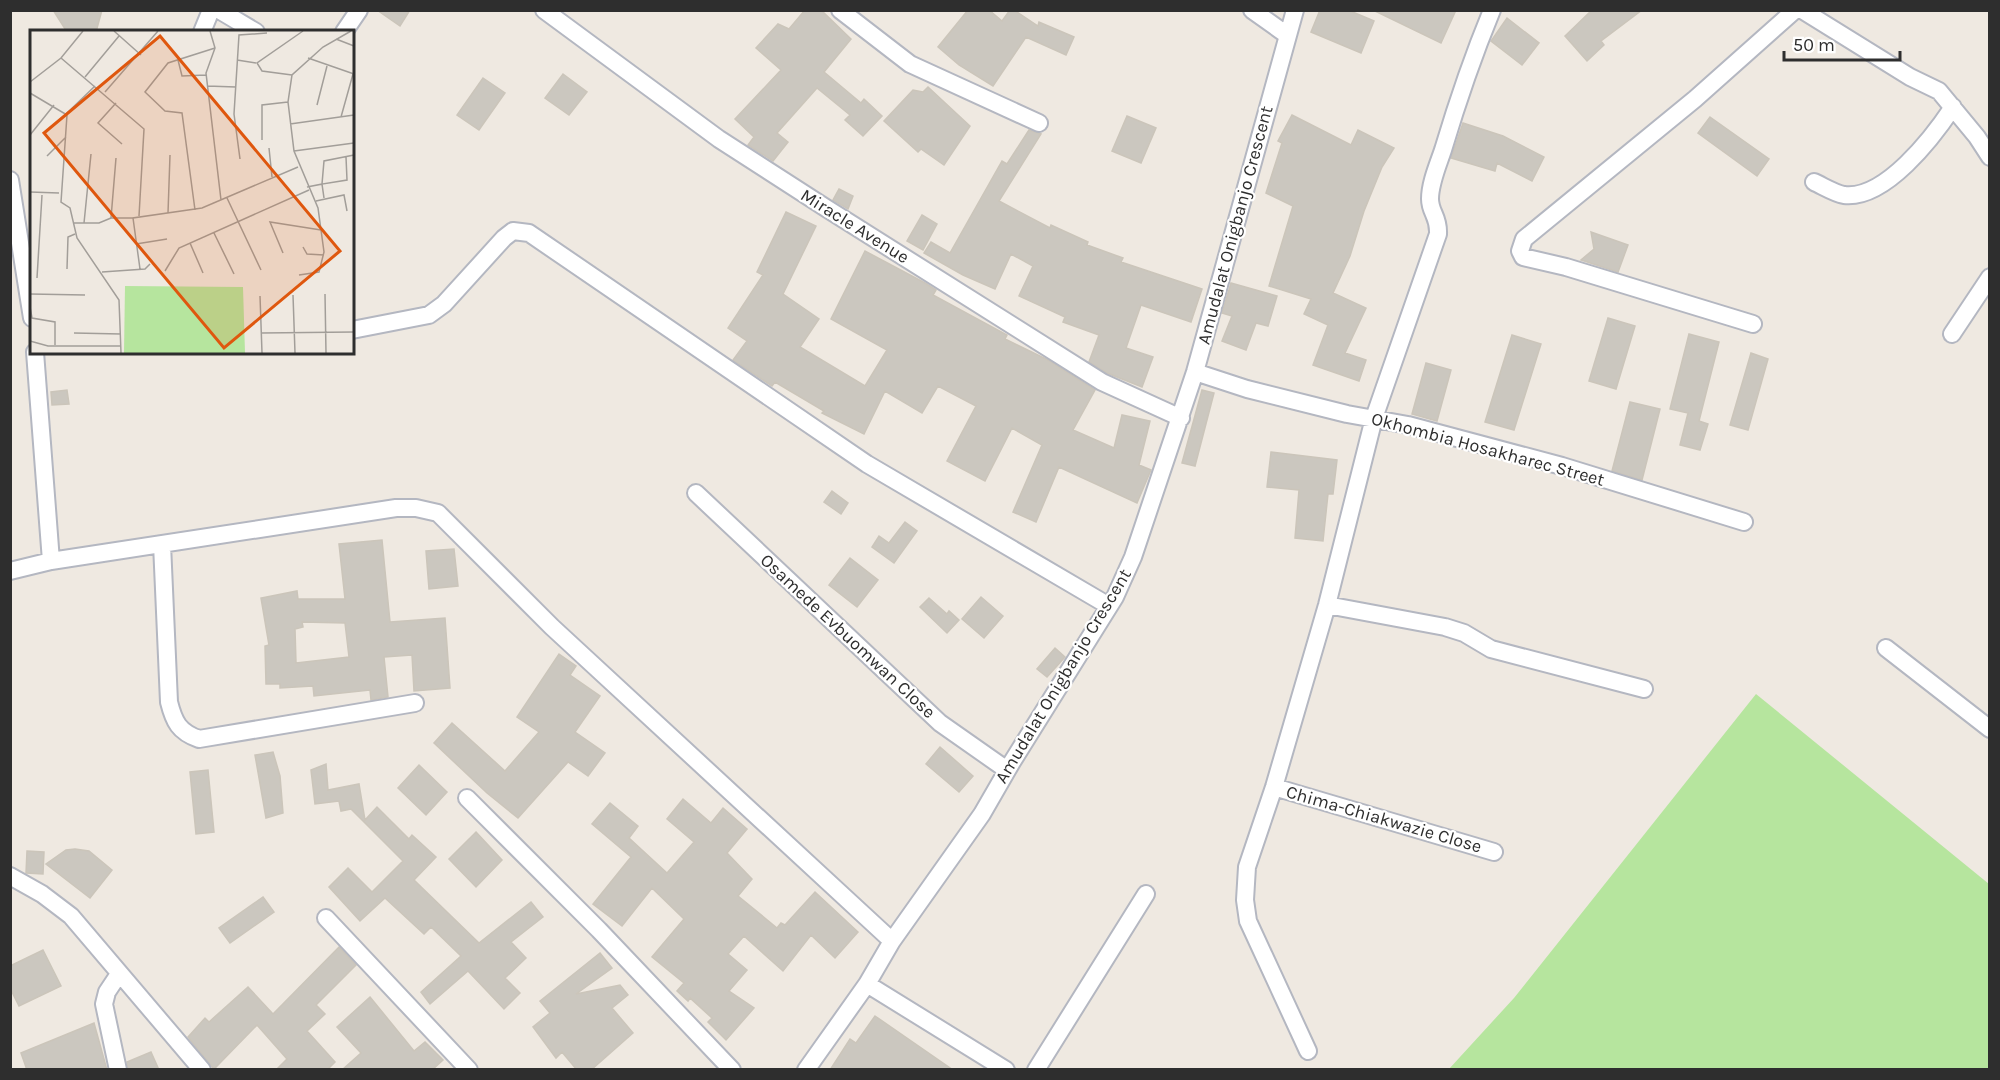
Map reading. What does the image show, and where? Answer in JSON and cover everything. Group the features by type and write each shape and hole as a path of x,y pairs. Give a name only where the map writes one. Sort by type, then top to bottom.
{"street":[{"path":"203,30 211,10"},
{"path":"219,10 253,30"},
{"path":"345,30 359,10"},
{"name":"Miracle Avenue","path":"544,10 719,139 825,208 1102,382 1181,418"},
{"path":"840,10 910,64 1039,123"},
{"path":"1252,10 1287,35"},
{"name":"Amudalat Onigbanjo Crescent","path":"806,1070 867,984 892,941 982,814 1109,606 1133,557 1195,372 1295,10"},
{"path":"1308,1051 1248,921 1245,900 1246,867 1274,787 1327,604 1374,418 1438,234 1439,222 1431,208 1432,184 1457,105 1492,10"},
{"path":"1753,324 1566,267 1523,257 1520,251 1524,239 1695,99 1796,10"},
{"path":"1802,10 1910,77 1939,91 1989,157"},
{"path":"1814,182 1844,195 1868,192 1906,165 1933,137 1953,107"},
{"path":"11,185 30,305"},
{"path":"354,330 429,315 444,304 504,238 513,231 521,230 529,233 867,464 1109,606"},
{"path":"1952,334 1989,276"},
{"path":"35,354 51,561"},
{"name":"Okhombia Hosakharec Street","path":"1195,372 1247,389 1347,414 1374,418 1562,466 1744,522"},
{"name":"Osamede Evbuomwan Close","path":"696,493 940,723 1007,770"},
{"path":"10,571 51,561 396,508 416,508 438,513 552,627 892,941"},
{"path":"162,544 170,702 175,723 188,735 199,739 415,703"},
{"path":"1327,604 1445,627 1464,633 1491,649 1644,689"},
{"path":"1886,648 1989,729"},
{"name":"Chima-Chiakwazie Close","path":"1274,787 1494,852"},
{"path":"467,798 599,930 732,1070"},
{"path":"10,876 42,894 71,916 202,1070"},
{"path":"1036,1070 1146,894"},
{"path":"326,918 469,1070"},
{"path":"118,974 107,992 104,1004 118,1070"},
{"path":"867,984 1006,1070"}],"green space":[{"path":"1756,694 1989,884 1989,1069 1449,1069 1514,998"}],"building":[{"path":"53,10 102,10 97,30 66,30"},
{"path":"377,10 410,10 400,26"},
{"path":"805,10 821,10 851,39 824,72 861,103 864,99 882,116 863,136 845,120 850,115 817,88 777,133 788,142 773,161 748,145 754,137 735,119 781,70 756,48 778,24 789,29"},
{"path":"968,10 989,10 1002,21 1010,10 1014,10 1038,26 1039,22 1074,37 1066,55 1026,37 993,86 959,65 938,47"},
{"path":"1320,10 1348,10 1374,21 1361,53 1311,32"},
{"path":"1373,10 1456,10 1441,43"},
{"path":"1592,10 1642,10 1601,41 1604,45 1587,61 1565,36"},
{"path":"1507,18 1539,43 1522,65 1491,41"},
{"path":"563,74 587,92 569,115 545,98"},
{"path":"483,78 505,93 479,130 457,115"},
{"path":"928,87 970,126 944,165 921,149 918,152 884,121 913,90 923,92"},
{"path":"1292,115 1351,145 1358,130 1394,148 1382,167 1364,211 1350,256 1333,293 1366,308 1345,353 1366,360 1359,381 1313,365 1328,325 1304,314 1311,299 1269,286 1293,206 1266,193 1282,143 1278,141"},
{"path":"1127,116 1156,128 1141,163 1112,151"},
{"path":"1710,117 1769,159 1757,176 1698,133"},
{"path":"1463,123 1503,136 1544,157 1532,181 1497,163 1495,171 1451,158"},
{"path":"1029,130 1041,134 999,201 1050,228 1051,225 1088,242 1087,245 1123,258 1121,262 1202,289 1191,322 1141,305 1126,348 1153,357 1142,387 1107,373 1089,362 1099,335 1063,322 1065,317 1019,296 1033,266 1011,254 995,289 963,275 924,253 931,242 950,253 1002,161 1007,164"},
{"path":"839,189 853,196 848,209 833,200"},
{"path":"786,212 816,226 783,294 819,319 800,347 865,386 887,350 831,319 865,251 925,283 936,290 933,295 1007,335 1005,339 1048,360 1095,390 1073,430 1114,448 1122,415 1150,421 1139,465 1151,470 1137,503 1059,467 1036,522 1013,512 1042,445 1012,428 985,481 947,461 976,406 938,386 922,413 885,391 864,434 822,413 824,411 775,382 772,386 733,360 747,341 728,328 763,275 757,272"},
{"path":"922,215 937,224 923,250 907,241"},
{"path":"1591,232 1628,245 1618,272 1581,260 1594,249"},
{"path":"1231,283 1277,296 1268,326 1256,323 1246,350 1222,341 1232,316 1222,313"},
{"path":"1608,318 1635,326 1616,389 1589,381"},
{"path":"1689,334 1719,342 1699,421 1708,424 1700,450 1680,445 1688,413 1670,409"},
{"path":"1512,335 1541,344 1514,430 1485,422"},
{"path":"1751,353 1768,359 1748,430 1730,425"},
{"path":"1426,363 1451,370 1437,421 1412,414"},
{"path":"67,390 69,404 52,405 51,392"},
{"path":"1202,390 1214,393 1195,466 1182,463"},
{"path":"1630,402 1660,409 1642,480 1612,471"},
{"path":"1271,452 1337,460 1333,494 1328,494 1323,541 1295,538 1299,490 1267,487"},
{"path":"832,491 848,503 841,514 824,502"},
{"path":"905,522 917,531 894,563 872,547 879,536 889,543"},
{"path":"382,540 390,622 445,618 450,688 414,691 412,655 384,657 388,697 371,700 370,690 314,696 313,686 280,688 280,684 266,684 265,646 269,645 261,598 297,591 298,599 345,599 339,544","holes":["302,622 345,623 349,657 296,663 295,629 303,627"]},
{"path":"454,549 458,586 429,589 426,551"},
{"path":"850,558 878,580 857,607 829,585"},
{"path":"981,597 1003,616 984,638 962,619"},
{"path":"929,598 947,614 949,611 959,620 947,633 920,607"},
{"path":"1055,648 1065,657 1047,677 1037,669"},
{"path":"559,654 576,666 570,675 600,696 575,732 605,753 588,776 568,762 518,818 487,793 434,743 452,723 505,771 539,732 517,717"},
{"path":"940,747 973,776 959,792 926,764"},
{"path":"273,752 280,776 283,813 266,818 255,755"},
{"path":"326,764 328,790 359,784 365,820 377,807 409,839 412,835 436,857 414,880 479,943 531,902 543,917 511,942 526,958 505,978 520,993 504,1009 468,971 430,1004 421,992 461,956 431,927 424,934 385,898 360,921 329,887 348,868 372,892 403,861 351,809 341,811 339,801 315,804 311,770"},
{"path":"419,765 447,792 426,815 398,788"},
{"path":"208,770 214,832 196,834 190,772"},
{"path":"683,799 711,823 723,808 747,829 727,853 752,879 738,896 777,928 781,923 785,925 815,892 858,932 835,958 811,935 783,971 744,936 728,954 747,970 729,991 754,1008 726,1040 708,1022 712,1018 690,998 688,1001 677,991 684,983 652,957 684,919 652,888 622,926 593,904 631,857 592,824 610,803 638,826 629,838 667,873 694,842 667,819"},
{"path":"476,832 502,860 476,887 449,859"},
{"path":"66,850 89,851 112,870 90,898 46,864"},
{"path":"27,851 44,852 43,874 26,873"},
{"path":"263,897 274,912 230,943 219,928"},
{"path":"339,947 356,965 316,1005 325,1014 307,1031 335,1062 327,1070 276,1070 287,1059 257,1025 214,1069 188,1037 205,1018 209,1022 248,987 273,1014"},
{"path":"43,950 61,986 19,1006 10,988 10,966"},
{"path":"600,953 612,968 576,994 620,985 628,995 612,1008 633,1033 591,1070 577,1070 562,1052 556,1058 533,1027 550,1013 540,1001"},
{"path":"370,997 414,1051 425,1042 443,1060 432,1070 342,1070 361,1053 337,1027"},
{"path":"875,1016 953,1070 830,1070 850,1039 856,1043"},
{"path":"94,1023 107,1070 27,1070 21,1053"},
{"path":"151,1052 159,1070 128,1070 127,1062"}]}
